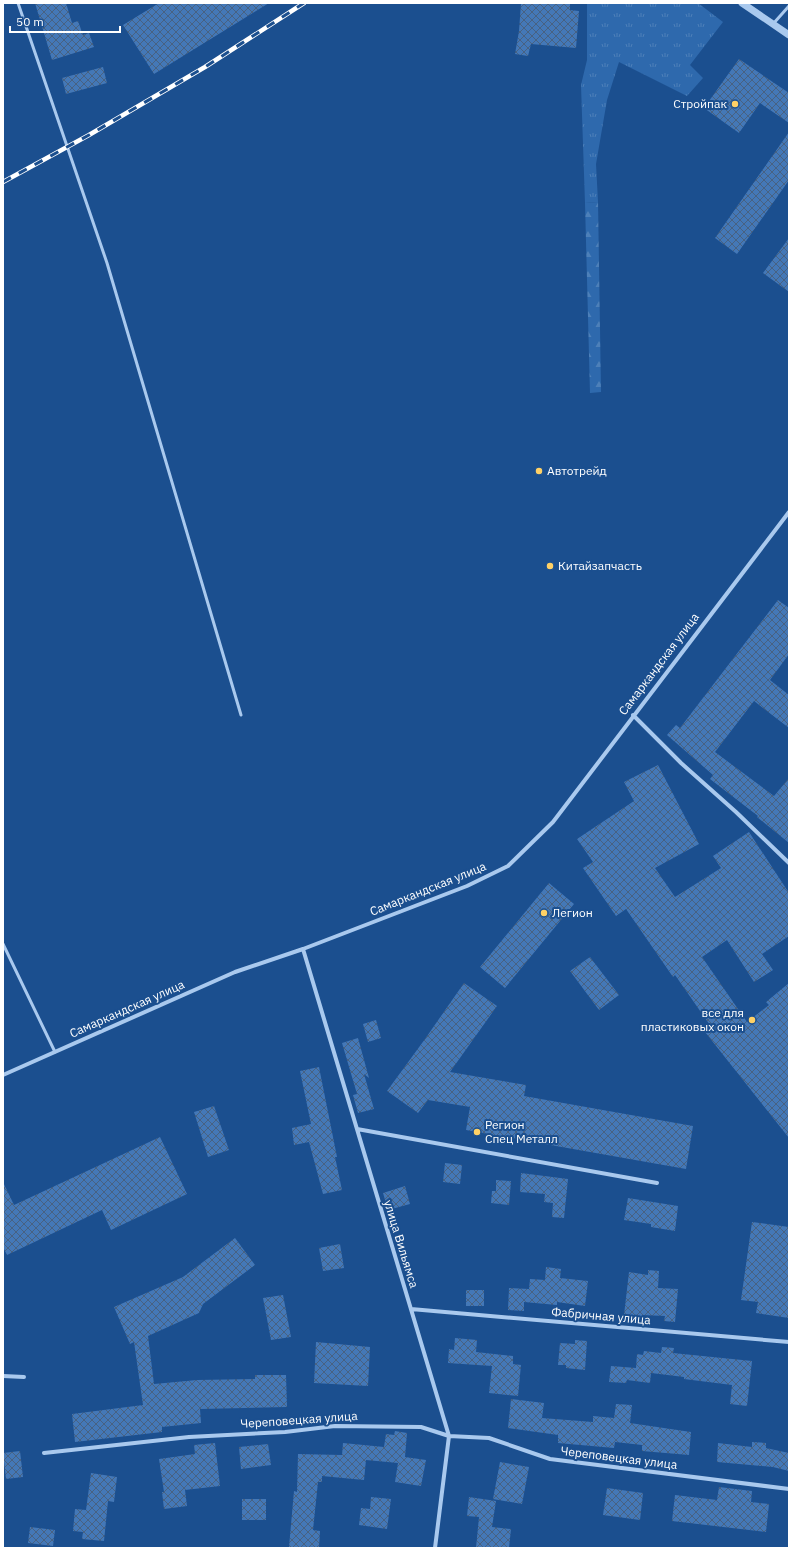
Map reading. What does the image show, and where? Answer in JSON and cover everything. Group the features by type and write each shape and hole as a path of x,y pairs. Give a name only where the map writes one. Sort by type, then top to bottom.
{"street":[{"path":"742,3 789,35"},
{"name":"Самаркандская улица","path":"3,1075 235,972 303,949 467,886 508,866 553,822 789,512"},
{"path":"633,715 681,763 736,812 789,863"},
{"name":"улица Вильямса","path":"303,949 449,1436 435,1548"},
{"path":"357,1129 657,1183"},
{"name":"Фабричная улица","path":"411,1309 789,1342"},
{"path":"3,1376 24,1377"},
{"name":"Череповецкая улица","path":"44,1454 188,1437 285,1432 335,1426 421,1427 449,1436 489,1438 550,1459 789,1488"}],"lane":[{"path":"18,3 107,262 241,715"},
{"path":"773,24 789,6"},
{"path":"3,944 55,1052"}],"green space":[{"path":"587,3 698,3 723,22 690,65 703,78 687,96 619,62 607,100 596,164 598,202 585,203 581,85 587,60"},
{"path":"598,202 601,392 590,393 585,203"}],"building":[{"path":"35,3 66,3 72,23 78,21 83,35 89,33 94,47 52,60"},
{"path":"159,3 269,3 154,74 123,25"},
{"path":"521,3 570,3 570,10 579,11 576,48 531,44 528,56 515,54 519,31"},
{"path":"739,59 789,93 789,123 760,103 739,133 704,108"},
{"path":"103,67 107,83 66,94 62,78"},
{"path":"789,132 789,180 737,254 715,238"},
{"path":"789,238 789,292 763,273"},
{"path":"778,600 789,608 789,654 770,680 789,695 789,728 754,701 715,752 774,796 789,778 789,843 757,817 758,816 710,779 713,775 667,735 676,725 680,728"},
{"path":"658,765 699,844 655,868 675,897 721,868 713,856 749,832 789,893 789,936 762,954 773,970 754,982 727,940 702,957 747,1022 769,1005 766,1002 789,983 789,1138 705,1032 712,1028 675,975 673,977 626,909 616,916 583,868 593,862 577,839 634,801 624,782"},
{"path":"549,883 574,904 505,988 480,967"},
{"path":"590,957 619,995 599,1010 570,971"},
{"path":"464,983 497,1006 450,1072 526,1085 524,1096 693,1126 686,1169 466,1130 470,1107 428,1100 418,1113 387,1091"},
{"path":"376,1020 381,1038 368,1042 363,1024"},
{"path":"358,1038 369,1078 364,1074 374,1109 358,1113 353,1095 357,1094 342,1043"},
{"path":"319,1067 342,1190 323,1194 309,1142 294,1145 292,1128 311,1124 300,1071"},
{"path":"214,1106 229,1150 208,1157 194,1112"},
{"path":"160,1137 187,1194 111,1230 102,1210 7,1255 3,1247 3,1182 14,1205"},
{"path":"445,1163 462,1165 460,1184 443,1182"},
{"path":"521,1173 568,1179 564,1218 552,1217 553,1203 544,1202 545,1194 520,1192"},
{"path":"496,1180 511,1181 509,1205 491,1203 492,1191 496,1191"},
{"path":"405,1186 410,1204 388,1210 383,1193"},
{"path":"628,1198 678,1206 675,1231 651,1227 651,1224 624,1220"},
{"path":"752,1222 789,1227 789,1318 756,1313 758,1302 741,1300"},
{"path":"235,1238 255,1265 203,1304 199,1313 148,1336 154,1384 197,1380 255,1379 255,1375 286,1375 287,1407 200,1409 201,1423 162,1427 162,1432 75,1442 72,1414 143,1405 134,1342 130,1344 114,1307 183,1277"},
{"path":"340,1244 344,1268 323,1271 319,1248"},
{"path":"546,1267 561,1269 560,1278 588,1281 585,1306 557,1302 557,1305 524,1302 524,1311 508,1310 509,1288 529,1289 530,1279 545,1280"},
{"path":"648,1270 659,1271 658,1288 678,1289 675,1322 664,1321 665,1316 642,1315 642,1317 624,1315 629,1272 648,1275"},
{"path":"466,1290 484,1290 484,1306 466,1306"},
{"path":"283,1295 291,1337 271,1340 263,1298"},
{"path":"455,1338 477,1340 476,1352 513,1356 513,1364 521,1365 518,1396 489,1393 492,1366 448,1363 449,1349 454,1350"},
{"path":"575,1340 587,1341 585,1370 566,1368 566,1365 558,1365 560,1343 575,1344"},
{"path":"316,1342 370,1347 368,1386 314,1383"},
{"path":"662,1347 674,1348 673,1353 752,1361 747,1406 730,1404 732,1385 651,1373 650,1383 627,1380 626,1383 609,1382 611,1366 636,1368 637,1354 643,1355 644,1351 661,1353"},
{"path":"511,1399 544,1403 542,1418 593,1422 593,1416 614,1418 616,1404 632,1405 630,1423 691,1432 689,1455 642,1451 642,1445 615,1442 614,1448 558,1443 558,1435 508,1428"},
{"path":"395,1431 407,1433 405,1457 426,1460 421,1486 395,1482 398,1463 366,1460 364,1480 322,1476 322,1482 318,1482 313,1530 320,1531 319,1548 289,1547 294,1491 297,1492 298,1454 342,1455 343,1443 384,1447 386,1434 394,1435"},
{"path":"752,1442 766,1443 766,1448 789,1453 789,1471 773,1467 717,1462 718,1443 752,1447"},
{"path":"215,1443 220,1486 185,1490 187,1506 164,1509 162,1492 164,1492 159,1459 195,1454 194,1445"},
{"path":"268,1444 271,1465 241,1469 239,1447"},
{"path":"20,1451 23,1477 6,1479 3,1453"},
{"path":"500,1462 529,1467 522,1504 493,1499"},
{"path":"91,1473 117,1477 114,1502 108,1501 104,1541 82,1539 83,1532 73,1531 75,1509 86,1510"},
{"path":"719,1487 752,1491 751,1502 769,1504 766,1532 672,1521 675,1495 717,1500"},
{"path":"607,1488 643,1493 640,1520 603,1515"},
{"path":"371,1497 391,1499 387,1529 359,1525 361,1508 370,1509"},
{"path":"469,1497 496,1501 492,1527 511,1529 509,1548 476,1548 479,1517 467,1516"},
{"path":"242,1499 266,1499 266,1520 242,1520"},
{"path":"30,1527 55,1530 53,1546 28,1543"}],"railway":[{"path":"3,182 89,135 205,67 304,3"}],"place":[{"name":"Стройпак","path":"735,104"},
{"name":"Автотрейд","path":"539,471"},
{"name":"Китайзапчасть","path":"550,566"},
{"name":"Легион","path":"544,913"},
{"name":"все для пластиковых окон","path":"752,1020"},
{"name":"Регион Спец Металл","path":"477,1132"}]}
